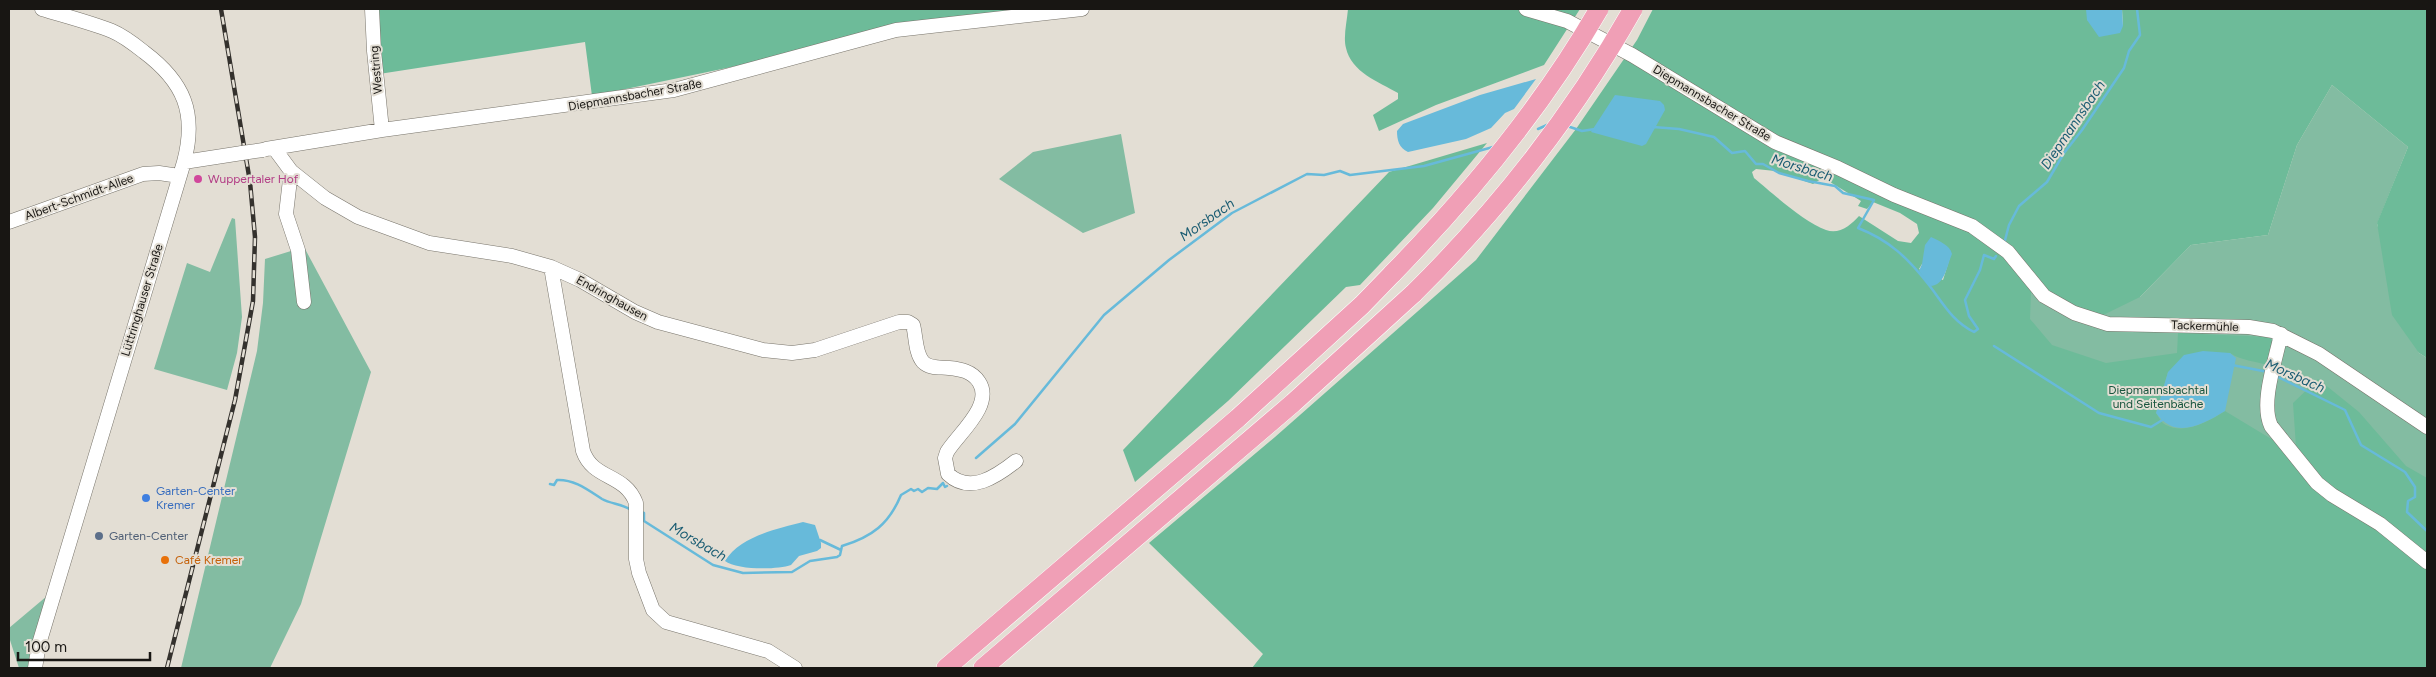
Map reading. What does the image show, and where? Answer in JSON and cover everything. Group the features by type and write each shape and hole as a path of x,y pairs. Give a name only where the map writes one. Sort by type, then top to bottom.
{"highway":[{"path":"946,668 1238,418 1362,305 1453,209 1517,132 1558,74 1599,9"},
{"path":"983,668 1286,409 1414,293 1465,242 1517,182 1591,77 1633,9"}],"street":[{"name":"Lüttringhauser Straße","path":"35,668 52,599 184,162 189,138 188,111 181,90 167,72 129,40 113,31 42,9"},
{"name":"Westring","path":"372,9 375,66 382,130"},
{"name":"Diepmannsbacher Straße","path":"184,162 382,130 674,90 896,30 1082,9"},
{"name":"Diepmannsbacher Straße","path":"1526,9 1556,17 1632,55 1775,142 1899,197 1972,226 1987,236"},
{"path":"270,149 291,171 343,210 383,228 443,246 512,256 551,267"},
{"path":"291,171 286,214 298,250 304,302"},
{"name":"Albert-Schmidt-Allee","path":"9,222 143,174 159,173 179,176"},
{"name":"Tackermühle","path":"1987,236 2014,258 2044,296 2061,307 2099,323 2249,327 2281,334 2319,354 2427,427"},
{"name":"Endringhausen","path":"551,267 587,283 650,320 763,350 792,353 809,351 893,323 908,322 913,325 919,354 924,362 932,368 967,372 978,381 982,390 982,401 977,412 947,452 945,458 948,474 960,482 978,483 993,478 1016,462"},
{"name":"Endringhausen","path":"551,267 583,451 592,467 620,482 633,496 636,503 635,546 638,567 650,605 666,622 768,651 795,668"},
{"path":"2281,334 2272,374 2268,419 2304,469 2332,495 2380,524 2427,562"}],"green space":[{"path":"375,9 1058,9 779,57 592,96 585,42 379,74"},
{"path":"1348,9 1580,9 1544,65 1436,105 1379,131 1373,115 1398,99 1398,93 1360,70 1349,56 1345,39"},
{"name":"Diepmannsbachtal und Seitenbäche","path":"1653,9 2087,9 2087,20 2123,26 2122,9 2427,9 2427,358 2419,353 2392,315 2377,223 2408,147 2332,85 2297,145 2268,235 2191,245 2140,297 2093,320 2042,291 2031,292 2030,319 2052,345 2106,363 2177,353 2178,333 2268,337 2275,342 2270,366 2230,353 2168,372 2156,413 2163,423 2173,428 2197,426 2225,411 2273,440 2296,447 2293,403 2318,379 2359,412 2406,466 2427,478 2427,668 1252,668 1263,654 1149,543 1275,437 1476,260 1576,129 1637,40","holes":["1756,169 1775,171 1813,184 1821,179 1830,182 1861,201 1858,206 1867,209 1873,202 1900,213 1917,224 1919,233 1911,243 1898,241 1859,216 1848,226 1840,230 1826,230 1798,214 1754,178 1752,172","1951,254 1943,280 1919,269 1922,264"]},
{"name":"Diepmannsbachtal und Seitenbäche","path":"2332,85 2408,147 2377,224 2419,353 2427,358 2427,565 1990,333 2030,292 2140,297 2191,245 2268,235 2297,145"},
{"path":"1121,134 1135,213 1083,233 999,179 1033,152"},
{"path":"1487,143 1433,208 1360,285 1346,287 1228,401 1135,482 1123,450 1389,172"},
{"path":"232,218 235,219 242,317 237,353 227,390 154,369 187,263 210,272"},
{"path":"304,247 371,372 301,604 270,668 181,668 257,351 263,303 265,259"},
{"path":"47,596 30,668 19,668 9,637 9,628"}],"water":[{"path":"2086,9 2122,9 2123,26 2120,33 2099,37 2087,20"},
{"path":"1536,79 1514,109 1505,113 1491,128 1466,139 1408,152 1399,143 1397,131 1403,124 1480,95"},
{"path":"1615,95 1660,101 1664,105 1665,110 1646,144 1642,146 1591,132"},
{"path":"1931,237 1947,246 1952,254 1942,279 1939,283 1930,286 1919,271 1925,245"},
{"path":"2203,351 2230,353 2236,358 2225,411 2198,425 2180,428 2172,426 2163,421 2156,413 2168,372 2184,355"},
{"path":"803,522 815,525 821,548 799,556 791,565 776,568 747,568 725,561 740,545 749,540 771,531"}],"waterway":[{"name":"Diepmannsbach","path":"2004,244 2009,225 2019,206 2047,182 2064,153 2124,68 2129,51 2140,35 2137,9"},
{"name":"Morsbach","path":"1538,129 1547,125"},
{"name":"Morsbach","path":"1567,126 1582,131 1595,129"},
{"name":"Morsbach","path":"1653,127 1679,129 1714,137 1732,153 1745,151 1756,164 1763,164 1779,173 1835,186 1843,193 1874,200 1858,228 1889,244 1921,275 1960,323 1974,332 1978,329"},
{"name":"Morsbach","path":"976,458 1015,424 1104,315 1169,260 1232,213 1307,174 1324,175 1340,171 1350,175 1424,166 1493,147"},
{"name":"Diepmannsbach","path":"1978,329 1969,316 1965,300 1980,270 1984,255 1994,259 1996,256"},
{"name":"Morsbach","path":"1994,346 2099,413 2151,427 2164,419"},
{"name":"Morsbach","path":"2232,365 2268,372"},
{"name":"Morsbach","path":"2276,376 2345,410 2361,445 2405,472 2415,487 2415,497 2408,501 2407,512 2427,531"},
{"name":"Morsbach","path":"550,484 554,485 557,480 569,481 606,501 631,510"},
{"name":"Morsbach","path":"641,512 644,513 644,521 713,565 743,573 792,572 810,561 837,557 840,555 842,546 871,534 885,522 901,495 911,489 914,491 918,489 922,492 928,488 937,489 943,483 945,487 947,486"},
{"name":"Morsbach","path":"820,540 841,550"}],"railway":[{"path":"167,668 235,400 253,301 255,237 250,182 221,9"}],"place":[{"name":"Wuppertaler Hof","path":"198,179"},
{"name":"Garten-Center Kremer","path":"146,498"},
{"name":"Garten-Center","path":"99,536"},
{"name":"Café Kremer","path":"165,560"}]}
